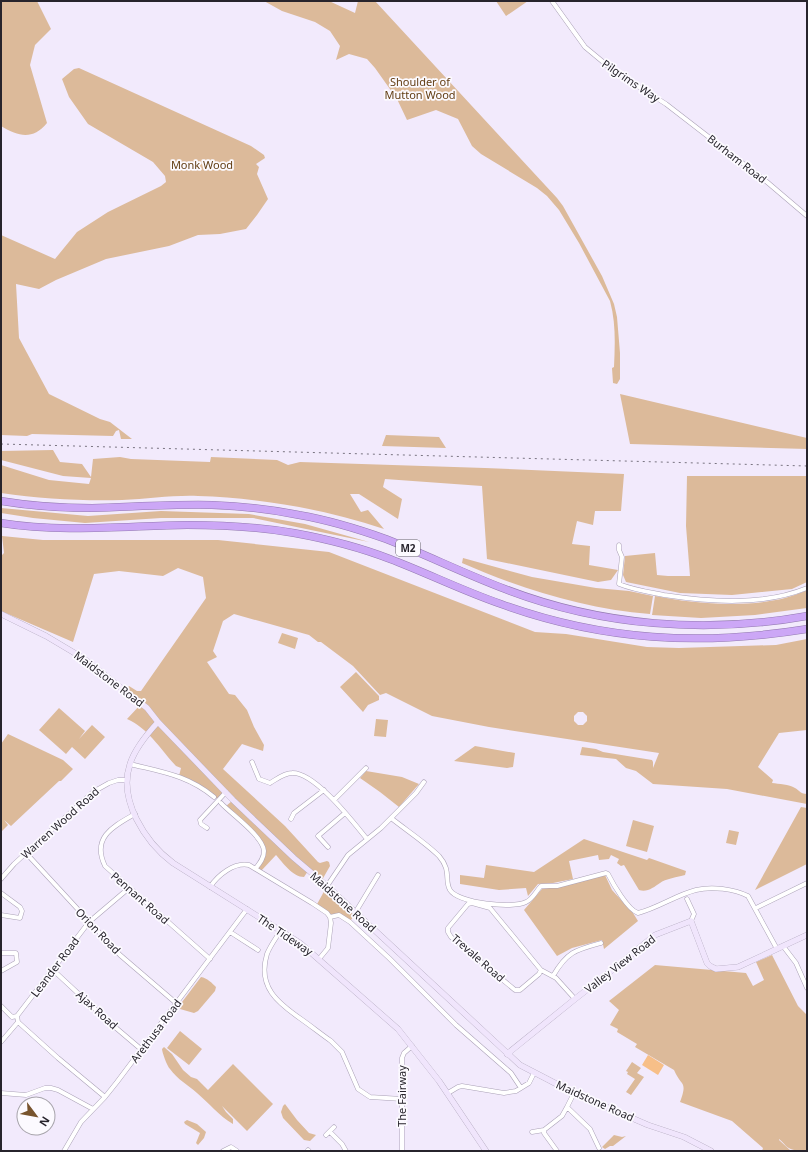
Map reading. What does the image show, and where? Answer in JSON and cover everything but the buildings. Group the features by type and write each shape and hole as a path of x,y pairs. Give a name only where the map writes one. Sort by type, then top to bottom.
{"highway":[{"name":"M2","path":"1,502 41,506 91,508 213,505 262,509 299,515 352,528 385,539 523,596 575,611 626,620 680,625 756,623 807,616"},
{"name":"M2","path":"1,523 50,528 109,528 189,525 226,526 301,534 329,540 388,558 483,598 534,615 578,626 624,634 676,639 711,639 754,637 807,629"}],"street":[{"name":"Pilgrims Way","path":"552,1 585,47 614,72 666,104"},
{"name":"Burham Road","path":"666,104 807,216"},
{"path":"619,545 619,550 622,557 619,584 637,590 696,599 734,601 770,598 794,593 807,588"},
{"name":"Maidstone Road","path":"1,614 39,632 83,658 147,708 158,722 226,792 294,858 327,886 520,1065 574,1093 648,1125 684,1137 711,1151"},
{"name":"The Tideway","path":"158,722 140,744 130,764 127,780 129,794 135,814 146,835 165,857 300,943 400,1030 448,1093 486,1151"},
{"path":"252,762 259,779 270,783 285,774 293,772 303,775 324,790 367,839"},
{"path":"130,764 178,776 200,787 214,797"},
{"path":"334,800 366,768"},
{"name":"Warren Wood Road","path":"1,879 26,853 96,790 113,781 127,780"},
{"path":"327,886 348,855 391,818 416,793 424,782"},
{"path":"291,819 294,813 324,790"},
{"path":"207,828 201,824 200,820 226,792"},
{"path":"210,887 219,876 239,864 249,864 256,868 264,855 263,844 221,803"},
{"path":"328,847 318,836 345,813"},
{"name":"Pennant Road","path":"135,814 106,833 101,848 102,860 105,866 210,959"},
{"path":"391,818 439,856 447,868 449,887 452,893 456,896 481,902 522,904 530,899 541,886 557,886 606,873 631,909 637,913 696,890 712,888 729,890 747,895 756,908 777,949"},
{"name":"Orion Road","path":"26,853 124,959 176,1003"},
{"name":"Maidstone Road","path":"256,868 327,913 330,917 339,915 350,922 389,958 444,1015 511,1073 521,1088"},
{"path":"355,913 378,875"},
{"path":"756,908 807,883"},
{"name":"Leander Road","path":"17,1016 89,922 129,888"},
{"path":"1,893 20,907 22,911 20,918 1,914"},
{"path":"687,899 694,914 691,921 707,962 710,966 716,969 738,968 807,935"},
{"name":"Trevale Road","path":"541,970 540,974 520,990 516,990 451,937 448,932 448,928 468,904 472,903 490,908 541,970 552,976 564,986 575,999"},
{"name":"Arethusa Road","path":"64,1151 82,1122 105,1097 142,1050 247,909"},
{"path":"319,959 328,948 332,923 330,917"},
{"name":"Valley View Road","path":"507,1054 654,935 691,921"},
{"path":"281,930 267,954 265,966 268,985 274,996 281,1005 331,1040 340,1049 358,1089 374,1098 402,1099"},
{"path":"230,932 258,950"},
{"path":"552,976 567,956 580,949 601,943"},
{"path":"783,946 796,963 807,988"},
{"path":"1,953 16,953 18,962 1,971"},
{"name":"Ajax Road","path":"53,970 111,1024 142,1050"},
{"path":"1,1006 12,1017 17,1016 18,1022 105,1097"},
{"path":"1,1042 18,1022"},
{"name":"The Fairway","path":"402,1151 402,1057 412,1046"},
{"path":"448,1093 462,1086 510,1093 529,1083 534,1073"},
{"path":"1,1093 26,1095 45,1088 51,1088 58,1090 93,1109"},
{"path":"532,1132 544,1130 562,1116 574,1093"},
{"path":"567,1107 590,1130 600,1148"},
{"path":"334,1127 328,1134 342,1144 346,1151"},
{"path":"544,1130 544,1133 557,1151"},
{"path":"223,1151 231,1147 237,1151"}],"green space":[{"path":"1,1 37,1 51,29 35,45 30,65 47,123 42,128 31,134 26,135 14,133 1,126"},
{"name":"Shoulder of Mutton Wood","path":"264,1 329,1 355,13 358,1 375,1 557,198 602,276 614,304 617,317 620,353 620,379 617,384 613,383 612,368 614,367 615,334 610,301 579,243 559,210 547,196 537,188 481,154 472,146 458,119 436,110 407,120 397,99 367,59 349,54 336,60 340,46 330,31 315,22 282,11"},
{"path":"496,1 528,1 506,16"},
{"name":"Monk Wood","path":"79,68 251,146 264,155 265,158 256,164 259,167 257,174 268,199 246,229 220,234 198,235 169,246 106,259 56,280 39,289 16,284 19,338 49,394 100,419 110,422 132,439 121,439 119,430 116,431 113,436 32,434 27,436 1,435 1,235 55,259 77,232 108,212 161,186 166,182 165,176 153,162 88,124 69,97 62,79 74,69"},
{"path":"620,394 807,438 807,449 630,444"},
{"path":"386,435 439,437 446,448 382,446"},
{"path":"53,450 60,462 82,464 91,477 93,459 120,457 131,459 210,462 211,457 277,460 288,465 300,462 624,474 621,511 595,511 593,525 577,521 572,544 590,546 589,565 618,570 611,580 598,582 487,559 482,486 385,479 383,487 402,499 398,519 359,494 350,494 361,512 368,510 384,529 315,510 245,499 189,496 122,500 77,500 31,497 1,493 1,465 49,480 89,484 91,478 63,476 1,460 1,451"},
{"path":"687,476 807,476 807,582 792,589 732,595 680,593 626,582 623,575 625,556 655,553 657,575 690,576 686,526"},
{"path":"1,508 88,516 161,511 249,514 305,524 369,542 253,518 161,518 85,523 1,513"},
{"path":"2,536 43,540 218,540 329,552 535,632 566,634 647,647 679,648 776,645 807,639 807,730 779,733 758,767 773,780 772,783 784,784 807,794 807,804 727,789 653,784 636,771 626,768 616,759 580,755 582,747 596,749 603,752 652,760 653,768 659,753 489,727 432,716 386,693 380,695 353,666 309,635 234,614 223,621 213,651 217,657 207,662 229,694 235,695 247,710 264,745 263,751 242,744 223,769 285,826 318,862 320,863 327,861 329,862 330,866 322,880 308,871 304,877 296,875 288,869 276,855 261,871 256,868 263,859 263,845 225,807 233,800 226,792 218,799 179,776 181,768 176,766 148,734 135,723 127,719 141,704 125,691 129,686 137,691 141,691 206,598 203,577 178,568 163,576 119,571 94,574 73,642 1,611 1,556 4,553","holes":["578,712 583,712 587,716 587,721 583,725 578,725 574,721 574,716"]},
{"path":"463,558 532,577 596,588 629,591 653,596 650,614 602,608 578,603 530,589 462,563"},
{"path":"807,590 807,608 755,615 701,618 652,615 655,596 692,602 732,604 773,601"},
{"path":"282,633 298,638 295,649 278,643"},
{"path":"356,672 379,696 379,700 368,705 363,712 340,687"},
{"path":"59,708 85,731 79,739 92,725 105,737 85,759 72,747 66,754 39,730"},
{"path":"376,719 388,720 386,737 374,736"},
{"path":"8,734 63,760 73,769 11,826 4,820 8,825 1,832 1,744"},
{"path":"475,746 515,753 513,767 507,768 454,761"},
{"path":"366,771 402,777 419,784 399,807 360,778"},
{"path":"801,807 807,808 807,864 755,890"},
{"path":"633,820 654,826 647,852 626,846"},
{"path":"729,830 739,832 736,845 726,843"},
{"path":"584,839 647,860 649,858 686,871 685,875 665,880 650,889 642,891 639,890 624,865 621,866 617,863 619,859 611,855 609,859 599,860 598,855 569,861 573,879 538,884 528,896 526,888 499,890 460,884 460,875 484,878 486,865 534,872"},
{"path":"605,875 612,890 633,913 638,921 604,949 602,940 572,948 557,956 524,910 542,889 564,886"},
{"path":"327,886 355,913 350,922 345,917 330,917 316,906"},
{"path":"772,955 798,1006 807,1015 806,1151 791,1149 779,1139 779,1140 791,1151 762,1151 763,1148 732,1121 680,1102 683,1084 674,1070 635,1047 637,1044 617,1032 618,1029 610,1025 619,1010 609,1001 655,965 746,973 753,986 764,980 756,962"},
{"path":"201,977 211,982 216,987 215,991 198,1011 194,1013 180,1009 179,1006"},
{"path":"180,1031 202,1049 189,1065 167,1048"},
{"path":"164,1047 172,1054 183,1070 191,1077 197,1079 208,1090 233,1064 273,1104 247,1131 222,1106 233,1119 233,1124 173,1073 167,1065 162,1049"},
{"path":"632,1062 641,1068 637,1073 644,1077 631,1095 626,1092 635,1079 627,1074 628,1072 626,1071"},
{"path":"285,1104 309,1133 316,1135 310,1141 304,1140 283,1118 281,1112"},
{"path":"187,1120 197,1124 206,1132 204,1138 198,1145 196,1143 200,1133 185,1124 184,1122"},
{"path":"614,1135 622,1137 626,1136 613,1146 605,1149 602,1147"}],"shaded area":[{"path":"648,1055 664,1065 658,1075 642,1065"}],"railway":[{"path":"1,444 807,466"}]}
